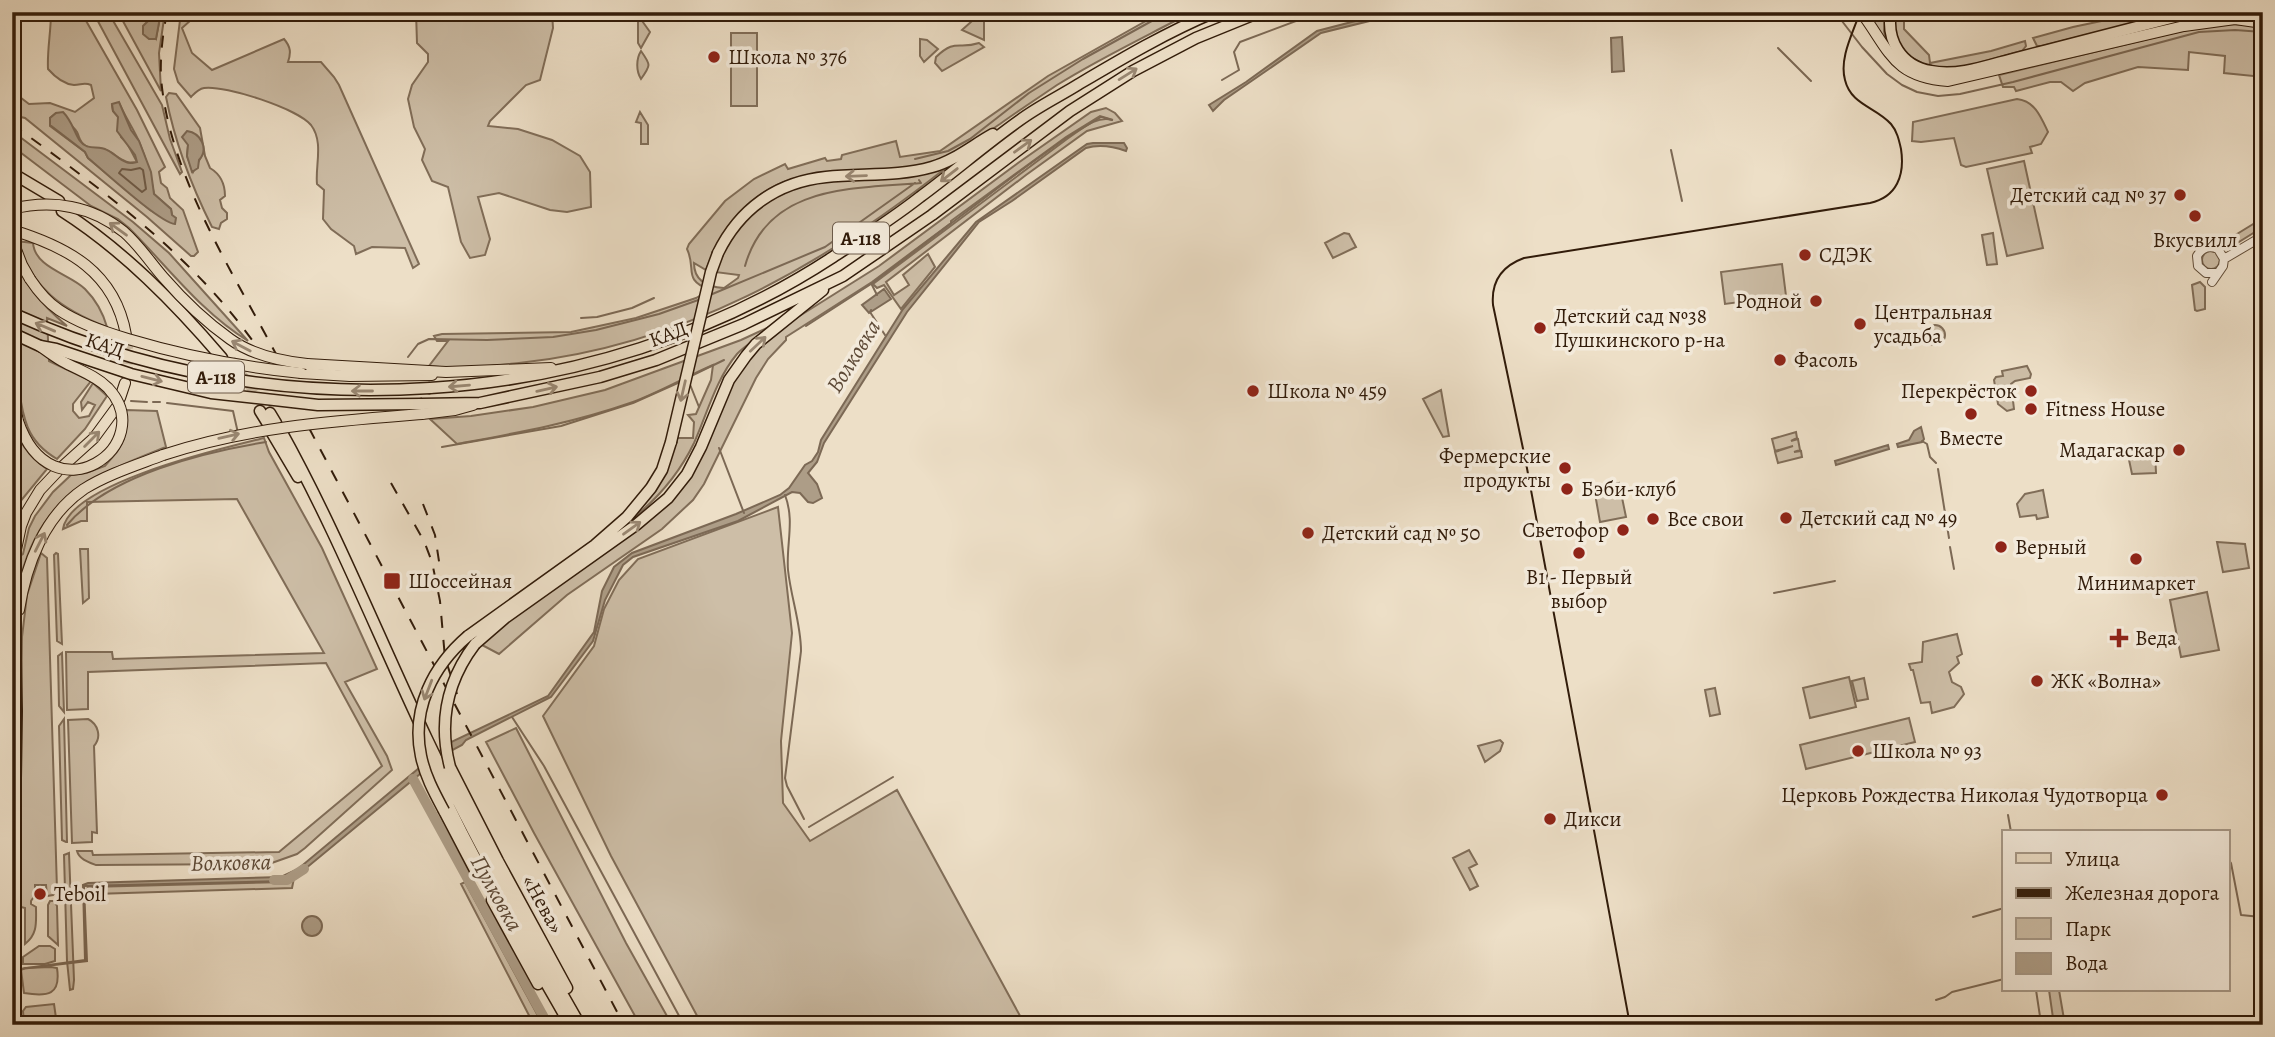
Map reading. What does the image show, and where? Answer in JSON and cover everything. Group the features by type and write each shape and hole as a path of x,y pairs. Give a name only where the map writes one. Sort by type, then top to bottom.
{"highway":[{"name":"КАД","path":"12,313 72,339 122,355 214,377 275,386 326,390 465,386 575,366 628,352 735,312 831,259 917,200 1022,118 1124,57 1215,12"},
{"name":"КАД","path":"12,333 40,346 131,374 211,393 318,405 422,409 480,403 600,377 656,360 744,324 830,283 932,215 1070,111 1133,71 1196,38 1260,12"},
{"path":"1891,12 1890,33 1896,50 1920,69 1947,73 2020,57 2186,12"},
{"path":"455,806 443,728 447,700 459,667 473,639 595,545 627,517 651,488 662,470 671,442 711,272 718,253 741,217 779,189 804,181 825,177 905,173 932,167 1022,118"},
{"path":"12,173 40,194"},
{"path":"12,180 61,206 108,244 134,266 226,359 192,315 136,258 78,213"},
{"path":"455,806 428,779 419,744 421,713 428,686 447,656 636,526 668,498 687,474 729,380 746,356 756,344 819,296 830,283"},
{"path":"271,422 455,806"},
{"name":"«Нева»","path":"455,806 562,1025"},
{"name":"«Нева»","path":"455,806 570,1025"},
{"name":"«Нева»","path":"455,806 580,1025"},
{"name":"«Нева»","path":"455,806 587,1025"}],"main road":[{"path":"1861,12 1899,66 1923,79 1948,81 2184,26 2235,19 2263,23"},
{"path":"12,209 41,204 67,205 103,218 125,233 198,313 230,340 258,354 307,364 430,373"},
{"path":"12,230 34,236 70,253 95,274 112,295 124,322 126,335"},
{"path":"12,239 30,279 56,308 84,324 172,352 232,364 350,376 575,366"},
{"path":"12,394 26,442 48,464 62,469 78,470 102,462 120,437 121,414 109,389 90,374 60,360 40,346"},
{"path":"12,794 16,779 14,559 21,526 33,500 60,469 93,438 118,403 125,383"},
{"path":"16,631 26,575 42,537 60,511 92,485 163,454 213,440 274,428 422,409"},
{"path":"12,901 16,1025"}],"street":[{"path":"2222,255 2223,266 2212,273 2198,266 2199,253 2210,247 2222,255 2243,249 2263,236"}],"green space":[{"path":"51,12 81,12 137,110 165,167 159,172 161,183 167,188 170,198 183,210 198,252 194,256 25,118 12,115 12,91 29,104 50,103 75,112 94,98 91,85 66,83 48,69","holes":["119,103 142,150 154,194 171,209 172,215 157,214 150,210 88,158 85,152 50,126 50,118 56,113 75,129 86,146 105,150 125,161 137,162 121,137 118,116 113,111 112,105"]},
{"path":"93,12 108,12 162,105 182,172 180,174"},
{"path":"118,12 153,12 149,21 156,38 161,12 165,12 159,53 161,91"},
{"path":"181,12 193,12 191,20 182,28 192,53 212,70 284,39 290,50 288,62 321,62 339,85 419,264 413,268 405,248 372,247 356,254 354,246 331,229 323,219 324,190 317,184 317,139 311,125 304,119 277,105 228,90 204,88 191,97 178,82 174,69"},
{"path":"416,12 552,12 553,28 540,80 526,85 488,126 518,129 552,140 580,156 590,172 591,207 567,212 550,210 499,193 478,197 490,239 485,255 470,258 461,242 448,187 432,181 422,160 425,149 414,127 408,99 412,85 428,62 428,54 417,43"},
{"path":"984,12 984,40 962,30"},
{"path":"1162,12 1192,12 1073,75 949,157 921,166 815,174 795,178 762,194 732,221 706,270 694,263 696,274 703,282 724,288 738,278 739,275 715,272 721,253 749,213 792,186 947,167 850,237 747,296 693,320 637,339 579,354 486,366 429,366 448,341 437,341 434,336 571,332 636,318 696,298 710,290 693,278 687,249 689,244 725,201 754,179 785,164 788,169 825,158 827,161 841,159 842,155 896,141 900,157 940,151 1048,76"},
{"path":"1863,12 1886,12 1884,31 1887,45"},
{"path":"1894,12 1917,12 1904,18 1904,29 1929,55 1930,63 2025,41 2026,46 2022,51 1964,67 1933,69 1906,55 1895,35"},
{"path":"2144,12 2178,12 2042,46 2037,46 2033,38 2073,27"},
{"path":"2196,12 2263,12 2263,18 2232,14 2180,21"},
{"path":"640,18 650,32 641,48 638,43"},
{"path":"2231,24 2263,28 2263,77 2224,73 2225,56 2189,52 2188,70 2138,67 2085,83 2073,91 2061,82 2050,82 2016,91 2014,87 2003,87 1999,75 2173,33"},
{"path":"731,33 757,33 757,106 731,106"},
{"path":"920,39 927,40 938,49 924,62 920,56"},
{"path":"979,43 984,47 942,71 935,63 936,57 948,48"},
{"path":"641,51 648,65 641,79 637,65"},
{"path":"169,93 176,94 200,128 210,168 223,183 225,196 220,200 227,219 221,223 219,229 212,227 191,180 174,131 166,97","holes":["202,141 204,151 193,172 187,156 188,145"]},
{"path":"2017,99 2033,106 2048,132 2041,144 2030,147 2032,153 1966,167 1961,165 1954,138 1912,141 1913,122"},
{"path":"1106,108 1122,121 1087,131 886,282 894,295 909,285 903,275 928,254 935,267 901,309 884,285 877,288 873,284 1084,127 1101,119 1113,120 1100,116 1066,137 872,282 786,337 756,378 704,484 693,500 662,529 567,595 499,654 482,645 481,642 683,487 732,383 755,351 782,327 879,266 1091,112"},
{"path":"640,112 648,125 648,144 641,144 641,123 636,122"},
{"path":"16,134 133,222 169,253 248,341 200,303 129,228 118,219 91,206 12,146 12,139"},
{"path":"2024,161 2043,248 2007,256 1987,169"},
{"path":"2263,218 2263,227 2234,245 2226,245 2224,242"},
{"path":"1344,233 1349,234 1356,247 1333,258 1325,243"},
{"path":"1993,233 1997,264 1987,265 1982,235"},
{"path":"16,241 33,243 35,252 46,265 85,289 98,306 107,327 62,305 40,285"},
{"path":"12,251 34,293 67,326 47,318 49,361 91,381 73,404 73,411 79,418 89,416 95,405 88,402 82,410 81,402 93,383 107,396 85,429 57,459 33,438 24,417 19,381"},
{"path":"2211,251 2217,254 2220,260 2217,266 2211,269 2205,266 2202,260 2205,254"},
{"path":"1782,264 1786,296 1725,304 1721,272"},
{"path":"2200,282 2205,287 2205,309 2197,311 2192,285"},
{"path":"1935,325 1942,328 1945,335 1942,342 1935,345 1928,342 1925,335 1928,328"},
{"path":"769,327 737,354 718,386 683,464 662,491 637,515 677,438 693,438 694,422 688,415 696,414 711,380 713,365 630,403 566,422 501,436 457,444 430,419 533,407 605,390"},
{"path":"2027,366 2030,378 2011,384 2014,409 2007,411 1998,404 1994,380 2003,376 2002,371"},
{"path":"1441,390 1449,436 1443,437 1423,399"},
{"path":"126,410 157,411 166,447 94,479 58,506 43,525 18,578 19,557 23,554 29,528 35,516 53,492 71,475 105,466 124,439"},
{"path":"12,419 25,447 34,459 47,469 19,503 12,522"},
{"path":"1796,432 1797,438 1791,441 1798,439 1800,450 1794,452 1801,451 1802,457 1778,463 1775,452 1793,446 1775,451 1772,439"},
{"path":"264,438 269,452 322,548 377,669 345,682 387,756 392,770 305,848 297,854 269,864 90,863 77,851 92,851 93,855 279,852 382,766 326,663 88,672 88,709 67,710 66,652 112,652 113,659 324,653 237,499 87,502 87,521 63,529 72,512 92,497 119,483 185,459"},
{"path":"2155,451 2156,473 2132,474 2128,455"},
{"path":"1619,483 1626,517 1600,522 1594,488"},
{"path":"2043,490 2048,517 2020,517 2017,504 2025,494"},
{"path":"778,507 792,633 781,741 783,803 810,841 897,790 1025,1025 702,1025 611,856 543,716 594,646 604,609 619,580 638,559"},
{"path":"2217,542 2245,544 2249,568 2223,572"},
{"path":"80,549 88,549 89,598 83,603"},
{"path":"41,553 47,558 57,890 53,895 47,896 46,885 35,885 31,904 36,907 35,927 25,944 25,908 21,907 19,893 22,637 27,595"},
{"path":"56,553 58,554 62,644 57,641"},
{"path":"2207,592 2219,650 2181,657 2170,600"},
{"path":"1957,634 1962,654 1957,657 1959,663 1949,672 1952,682 1961,687 1964,694 1954,707 1932,713 1930,702 1921,703 1909,664 1922,662 1923,642"},
{"path":"62,653 64,712 59,706 58,656"},
{"path":"1849,677 1856,707 1810,718 1803,688"},
{"path":"1864,678 1868,699 1857,701 1852,681"},
{"path":"1715,688 1720,714 1710,716 1705,690"},
{"path":"1909,718 1915,742 1806,769 1800,745"},
{"path":"64,719 67,842 62,840 59,726"},
{"path":"88,719 98,731 94,746 97,833 92,832 92,842 72,843 68,720"},
{"path":"516,728 626,943 672,1025 640,1025 486,742"},
{"path":"1500,740 1503,743 1500,751 1485,762 1478,746"},
{"path":"1469,850 1477,864 1469,868 1478,886 1470,890 1453,858"},
{"path":"69,853 74,980 73,989 70,990 64,855"},
{"path":"294,878 292,888 94,894 94,900 82,900 88,887 286,882"},
{"path":"465,882 543,1025 534,1025 461,884"},
{"path":"50,901 54,901 57,906 58,945 48,936"},
{"path":"39,946 55,949 55,961 23,964 23,957"},
{"path":"57,968 55,989 40,995 24,993 21,970"},
{"path":"2049,992 2059,992 2065,1025 2054,1025"},
{"path":"54,1004 57,1025 24,1025 23,1011 26,1007"}],"water":[{"path":"153,12 161,12 156,39 149,39 143,34 143,26 153,16"},
{"path":"1390,12 1406,12 1321,33 1224,100 1213,111 1209,105 1317,31"},
{"path":"1622,37 1624,71 1612,72 1611,38"},
{"path":"119,102 151,172 154,194 171,209 176,218 175,224 145,206 88,158 85,152 50,125 50,118 63,112 83,144 107,150 127,163 137,162 135,155 117,131 118,117 112,104"},
{"path":"187,131 200,138 203,147 198,168 192,172 187,156 188,145 182,137"},
{"path":"1124,143 1127,148 1126,151 1106,146 1086,148 979,222 907,312 808,473 817,484 822,498 813,503 808,502 800,493 792,492 738,521 633,557 623,565 605,600 593,641 551,697 466,740 443,755 299,874 284,881 84,886 87,961 12,970 85,960 83,885 281,877 298,869 449,743 548,696 594,632 602,591 614,567 632,553 736,514 780,495 789,488 818,452 821,440 903,309 976,222 1087,144"},
{"path":"884,289 891,299 869,313 862,305"},
{"path":"1921,427 1924,439 1922,442 1898,447 1897,444 1909,440 1914,431"},
{"path":"1888,445 1889,449 1836,465 1835,461"},
{"path":"312,916 319,919 322,926 319,933 312,936 305,933 302,926 305,919"}],"waterway":[{"path":"915,159 948,151 970,139 1029,93 1083,59 1168,12"},
{"path":"1222,80 1239,70 1234,52 1240,42 1320,12"},
{"path":"1835,12 1887,74 1917,92 1938,96 2013,82 2199,32 2263,32"},
{"path":"1778,48 1811,81"},
{"path":"806,326 871,284 1066,138 1101,117 1112,120"},
{"path":"1671,150 1682,201"},
{"path":"745,266 756,239 773,219 793,205 841,190 921,183 919,180"},
{"path":"710,295 825,247 915,183"},
{"path":"872,285 877,295"},
{"path":"581,318 632,308 654,298"},
{"path":"408,357 418,344 429,339 553,337 596,330 659,314 701,299"},
{"path":"871,310 885,335"},
{"path":"691,376 724,360"},
{"path":"442,447 561,426 633,403 680,382"},
{"path":"689,382 699,407"},
{"path":"131,401 147,402"},
{"path":"153,402 160,402"},
{"path":"167,403 233,411 238,433"},
{"path":"1922,441 1927,444 1930,457 1936,463"},
{"path":"67,525 85,507 132,479 187,459 266,442"},
{"path":"719,448 744,513"},
{"path":"1938,469 1949,538"},
{"path":"785,495 790,523 788,570 801,651 785,778 804,819"},
{"path":"1950,547 1954,569"},
{"path":"1774,593 1835,581"},
{"path":"512,717 544,766 684,1025"},
{"path":"809,827 893,777"},
{"name":"Пулковка","path":"413,779 548,1025"},
{"path":"2008,815 2011,830"},
{"path":"2230,862 2241,915 2261,917"},
{"name":"Волковка","path":"274,880 287,880 304,869"},
{"path":"1973,917 2002,909"},
{"path":"1936,1000 1952,992 2002,980"},
{"path":"2036,992 2041,1023"}],"tunnel":[{"path":"126,335 129,354 126,379"},
{"path":"231,360 270,413"}],"tram line":[{"path":"1630,1025 1526,463 1493,305 1494,289 1504,270 1524,258 1870,203 1887,196 1897,184 1902,168 1898,136 1885,118 1853,95 1845,80 1844,63 1860,12"}],"railway":[{"path":"167,12 161,77 166,113 176,149 189,185 222,255 276,354"},
{"path":"12,124 112,199 175,253 232,314 257,347"},
{"path":"309,428 624,1025"},
{"path":"391,483 424,541 432,562 440,601 445,658 457,694"},
{"path":"423,504 435,535 440,568"}],"place":[{"name":"Школа № 376","path":"714,57"},
{"name":"Детский сад № 37","path":"2180,195"},
{"name":"Вкусвилл","path":"2195,216"},
{"name":"СДЭК","path":"1805,255"},
{"name":"Родной","path":"1816,301"},
{"name":"Центральная усадьба","path":"1860,324"},
{"name":"Детский сад №38 Пушкинского р-на","path":"1540,328"},
{"name":"Фасоль","path":"1780,360"},
{"name":"Школа № 459","path":"1253,391"},
{"name":"Перекрёсток","path":"2031,391"},
{"name":"Fitness House","path":"2031,409"},
{"name":"Вместе","path":"1971,414"},
{"name":"Мадагаскар","path":"2179,450"},
{"name":"Фермерские продукты","path":"1565,468"},
{"name":"Бэби-клуб","path":"1567,489"},
{"name":"Детский сад № 49","path":"1786,518"},
{"name":"Все свои","path":"1653,519"},
{"name":"Светофор","path":"1623,530"},
{"name":"Детский сад № 50","path":"1308,533"},
{"name":"Верный","path":"2001,547"},
{"name":"В1 - Первый выбор","path":"1579,553"},
{"name":"Минимаркет","path":"2136,559"},
{"name":"Шоссейная","path":"392,581"},
{"name":"Веда","path":"2119,638"},
{"name":"ЖК «Волна»","path":"2037,681"},
{"name":"Школа № 93","path":"1858,751"},
{"name":"Церковь Рождества Николая Чудотворца","path":"2162,795"},
{"name":"Дикси","path":"1550,819"},
{"name":"Teboil","path":"40,894"}]}
